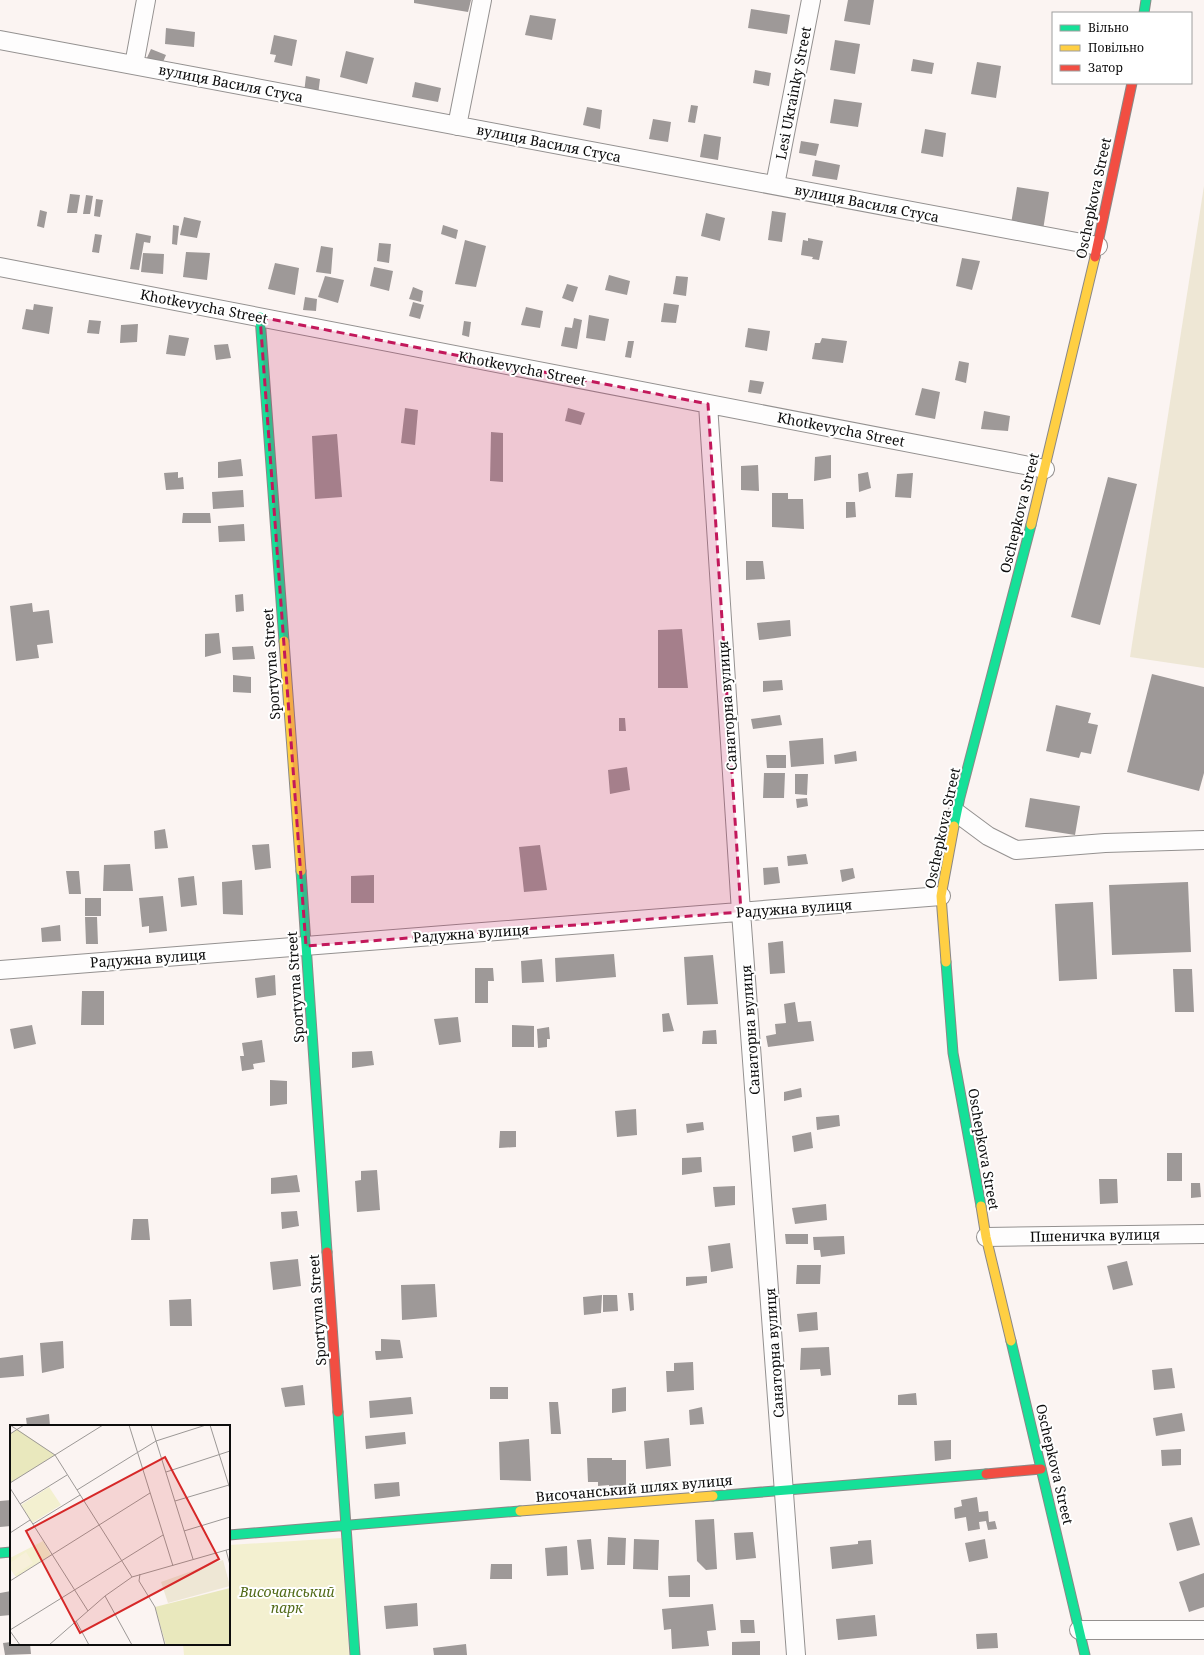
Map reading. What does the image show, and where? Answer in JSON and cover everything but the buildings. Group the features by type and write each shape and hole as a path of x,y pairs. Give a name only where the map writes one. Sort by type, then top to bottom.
{"main road":[{"path":"1144,12 1146,0"},
{"name":"Oschepkova Street","path":"1085,1655 986,1236 953,1053 941,896 957,813 1045,469 1098,246 1132,84"},
{"name":"Sportyvna Street","path":"260,317 306,946 355,1655"},
{"name":"Височанський шлях вулиця","path":"230,1535 1041,1469"},
{"path":"0,1553 10,1552"}],"street":[{"path":"134,65 146,0"},
{"path":"457,126 482,0"},
{"name":"Lesi Ukrainky Street","path":"775,185 811,0"},
{"name":"вулиця Василя Стуса","path":"0,40 1098,246"},
{"name":"Khotkevycha Street","path":"0,267 1045,469"},
{"name":"Санаторна вулиця","path":"708,404 740,912 785,1490 796,1655"},
{"path":"957,813 988,836 1016,850 1105,843 1204,840"},
{"name":"Радужна вулиця","path":"0,970 941,896"},
{"name":"Пшеничка вулиця","path":"986,1236 1204,1234"},
{"path":"1079,1630 1204,1630"}],"highlighted area":[{"path":"260,317 708,404 741,912 306,946"}],"green space":[{"name":"Височанський парк","path":"341,1538 349,1655 184,1655 183,1645 230,1645 230,1545"}],"shaded area":[{"path":"1204,186 1204,668 1130,657"}],"traffic: fast":[{"path":"1144,12 1146,0"},
{"path":"260,317 284,641"},
{"path":"954,826 960,797 1031,525"},
{"path":"301,871 327,1252"},
{"path":"946,962 953,1053 981,1206"},
{"path":"1011,1341 1085,1655"},
{"path":"338,1412 355,1655"},
{"path":"713,1496 986,1474"},
{"path":"230,1535 520,1511"},
{"path":"0,1553 10,1552"}],"traffic: slow":[{"path":"1031,525 1095,257"},
{"path":"284,641 301,871"},
{"path":"946,962 941,896 954,826"},
{"path":"981,1206 986,1237 1011,1341"},
{"path":"520,1511 713,1496"}],"traffic: jam":[{"path":"1095,257 1132,84"},
{"path":"327,1252 338,1412"},
{"path":"986,1474 1041,1469"}]}
